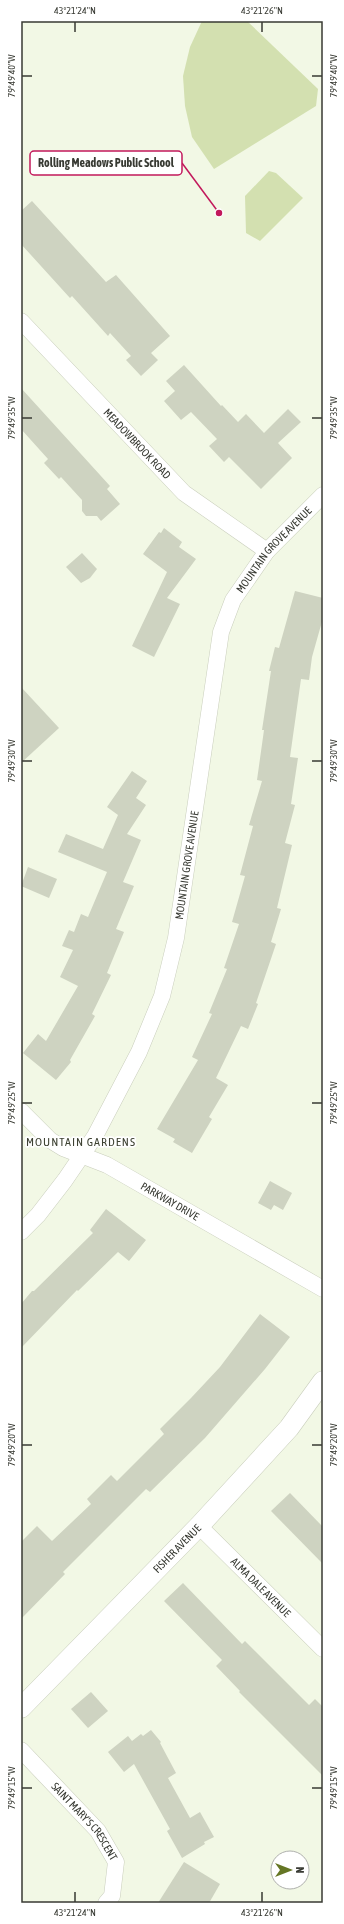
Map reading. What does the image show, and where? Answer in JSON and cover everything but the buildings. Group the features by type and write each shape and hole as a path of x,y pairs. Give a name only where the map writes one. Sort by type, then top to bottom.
{"street":[{"name":"MEADOWBROOK ROAD","path":"21,321 184,493 267,551"},
{"name":"MOUNTAIN GROVE AVENUE","path":"21,1232 38,1215 83,1156 95,1136 139,1052 162,996 176,938 221,632 233,600 267,551 323,495"},
{"name":"PARKWAY DRIVE","path":"21,1111 50,1140 106,1165 323,1290"},
{"name":"FISHER AVENUE","path":"21,1708 199,1526 289,1428 323,1381"},
{"name":"ALMA DALE AVENUE","path":"199,1526 323,1649"},
{"name":"SAINT MARY'S CRESCENT","path":"21,1750 98,1831 116,1862 112,1896 106,1903"}],"green space":[{"path":"202,21 247,21 318,89 316,106 214,169 192,137 185,106 183,76 190,47"},
{"path":"269,171 276,173 303,198 260,241 246,233 245,196"}],"place":[{"name":"Rolling Meadows Public School","path":"219,213"}],"district":[{"name":"MOUNTAIN GARDENS","path":"81,1142"}]}
